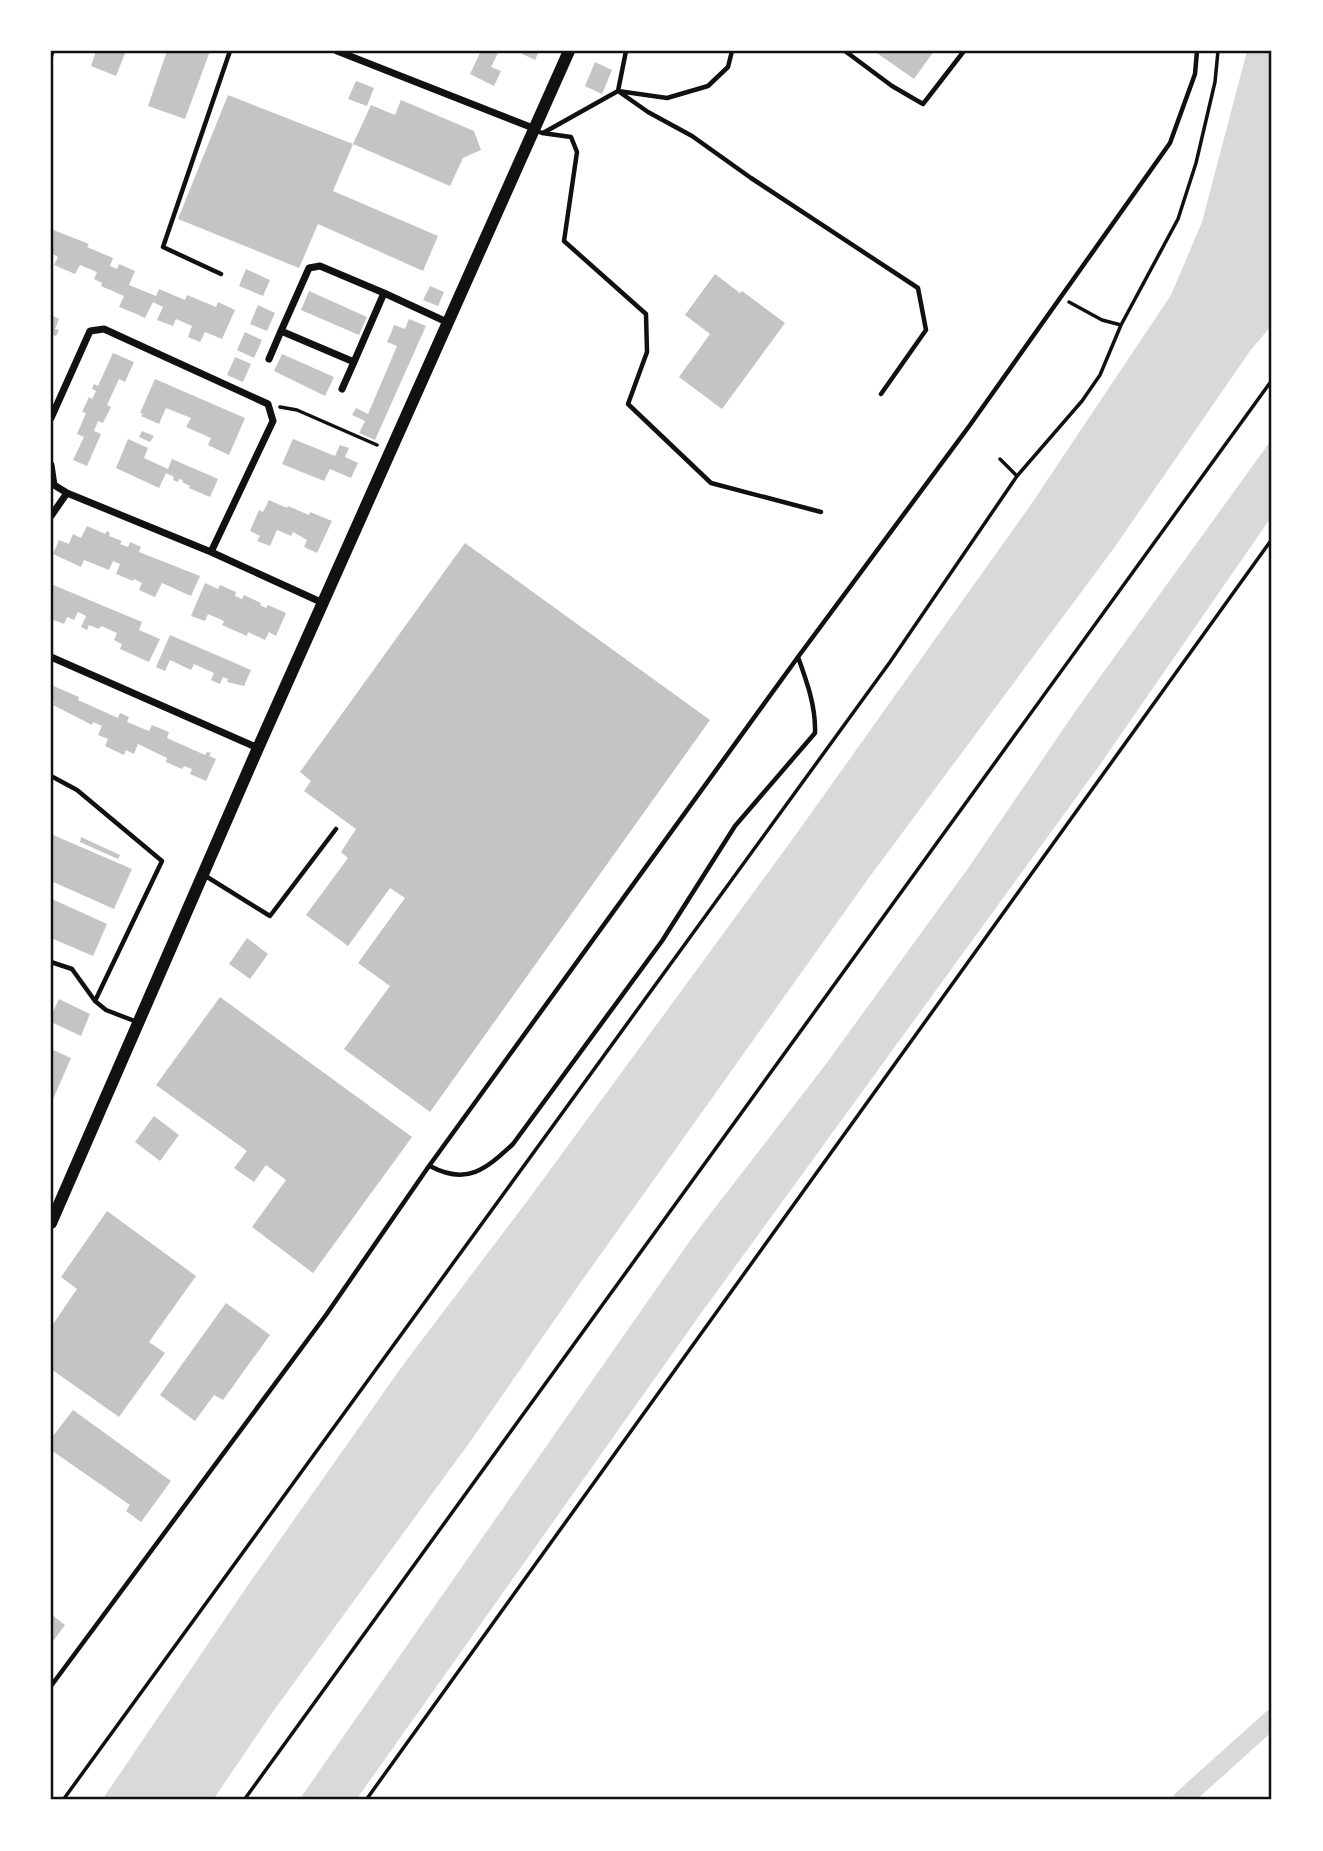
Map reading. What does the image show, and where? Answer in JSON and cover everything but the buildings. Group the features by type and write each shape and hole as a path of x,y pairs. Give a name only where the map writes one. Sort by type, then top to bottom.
{"street":[{"path":"337,51 537,131"},
{"path":"51,1223 258,748 537,131 569,51"},
{"path":"269,359 309,268 320,265 449,323"},
{"path":"342,389 384,293"},
{"path":"51,418 90,331 104,329 268,404 272,421 211,552"},
{"path":"281,331 354,362"},
{"path":"51,465 54,485 67,493 211,552 323,603"},
{"path":"51,516 67,493"},
{"path":"51,657 258,748"}],"lane":[{"path":"221,274 163,247 230,51"},
{"path":"618,91 626,51"},
{"path":"537,131 618,91 667,98 708,86 728,67 732,51"},
{"path":"845,51 892,86 923,104 964,51"},
{"path":"51,1686 326,1315 429,1166 798,657 970,425 1170,143 1195,74 1197,51"},
{"path":"618,91 648,112 692,136 918,288 926,330 881,394"},
{"path":"537,131 571,137 577,152 564,241 646,314 647,352 628,404 711,483 821,512"},
{"path":"429,1166 441,1172 458,1175 485,1169 513,1144 662,941 735,826 814,733 816,719 806,677 798,657"},
{"path":"51,776 77,790 162,861 95,1001"},
{"path":"204,874 270,916 336,829"},
{"path":"51,962 72,969 95,1001 106,1010 137,1023"}],"path":[{"path":"51,58 54,51"},
{"path":"63,1800 890,662 1017,476 1083,401 1100,375 1121,325 1178,219 1196,163 1215,82 1218,51"},
{"path":"1061,297 1102,320 1121,325"},
{"path":"244,1800 1272,380"},
{"path":"268,404 296,410 391,452"},
{"path":"1000,459 1017,476"},
{"path":"366,1800 1272,539"}],"shaded area":[{"path":"1247,51 1272,51 1272,325 1250,351 1114,548 868,879 472,1439 272,1713 213,1800 102,1800 248,1585 403,1365 528,1200 797,833 1032,503 1171,295 1202,222"},
{"path":"1272,439 1272,516 1099,766 699,1316 356,1800 299,1800 694,1235 826,1064"}],"waterway":[{"path":"1182,1800 1272,1719"}]}
